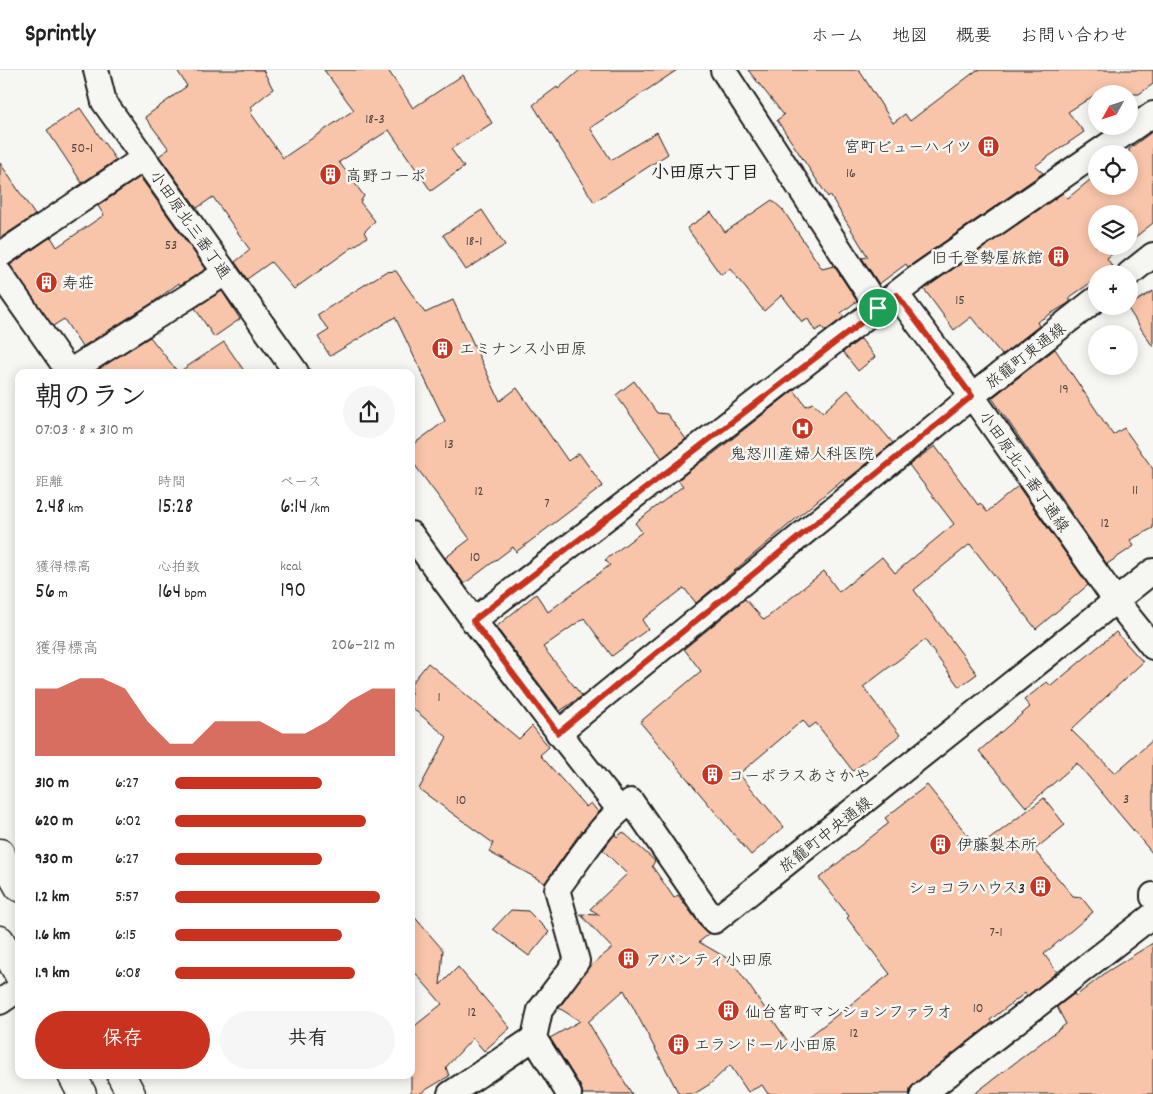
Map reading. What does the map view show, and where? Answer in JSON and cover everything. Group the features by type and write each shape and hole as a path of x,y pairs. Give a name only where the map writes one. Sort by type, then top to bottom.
{"street":[{"name":"小田原北三番丁通","path":"96,70 104,102 294,369"},
{"path":"723,70 878,308"},
{"path":"473,621 897,295 919,276 1153,114"},
{"path":"0,256 144,158"},
{"path":"1138,267 1153,255"},
{"path":"74,369 225,273"},
{"path":"0,274 67,369"},
{"name":"小田原北二番丁通線","path":"897,295 972,396 1116,601 1153,647"},
{"name":"旅籠町東通線","path":"558,733 972,396 1088,305"},
{"path":"415,540 473,621 558,733 619,809 557,889 577,961 540,1010 534,1038 450,1094"},
{"name":"旅籠町中央通線","path":"619,809 631,801 714,921 1153,571"},
{"path":"0,853 15,880"},
{"path":"924,1094 1153,915"},
{"path":"0,940 15,968"},
{"path":"0,1002 15,992"},
{"path":"534,1038 570,1094"},
{"path":"74,1079 82,1094"},
{"path":"123,1079 131,1094"}],"building":[{"path":"177,70 263,70 273,89 251,107 253,110 250,112 283,158 354,110 324,70 388,70 413,108 463,75 492,123 451,149 464,167 431,191 389,130 339,162 364,196 360,202 375,221 364,232 367,237 294,289 271,262 247,279 235,262 250,250 213,197 197,208 159,156 169,149 145,117 187,86"},
{"path":"580,70 677,70 590,128 611,160 657,132 668,154 594,202 533,105 557,87 558,89"},
{"path":"748,70 859,70 893,123 905,114 910,121 977,70 1153,70 1153,84 1139,94 1138,85 1088,85 1088,99 1068,112 1084,132 1035,166 1043,173 908,267 906,264 879,284 862,258 868,257 830,195 828,197 777,120 784,115"},
{"path":"80,108 116,160 82,183 47,130"},
{"path":"1153,131 1153,223 1138,235 1138,205 1088,205 1088,255 1111,255 1107,258 1111,265 1088,265 1088,285 1070,297 1070,302 1037,322 1039,326 1002,355 971,317 954,330 924,289 1063,193 1068,198 1088,182 1088,195 1138,195 1138,145 1134,145"},
{"path":"0,163 35,215 0,238"},
{"path":"140,177 206,269 180,285 179,283 152,303 82,347 64,319 53,326 10,265 51,237 57,247 104,215 98,206"},
{"path":"772,200 783,210 822,269 834,266 857,301 841,313 844,317 825,331 822,327 815,331 808,319 802,322 782,295 764,311 730,269 721,275 687,228 711,212 725,232"},
{"path":"482,210 505,245 466,270 443,235"},
{"path":"396,271 425,313 453,300 500,401 517,388 568,461 579,453 603,486 516,552 513,547 464,584 445,558 470,539 415,465 415,443 445,421 395,317 330,356 318,337 329,330 317,315 385,272"},
{"path":"222,291 240,319 214,337 195,308"},
{"path":"1153,291 1153,347 1132,315 1138,315 1138,300"},
{"path":"150,337 176,369 99,369"},
{"path":"861,339 875,357 858,371 843,352"},
{"path":"224,342 243,369 184,369"},
{"path":"1055,349 1113,435 1124,428 1153,469 1153,528 1130,540 1134,546 1107,564 992,398"},
{"path":"634,381 657,413 667,414 686,439 662,458 616,395"},
{"path":"794,390 806,406 813,403 823,412 848,390 893,443 845,481 843,479 696,603 684,588 642,620 648,629 612,656 584,618 543,647 582,696 560,711 496,627 536,594 548,612 610,565 605,560 642,532 635,523 683,486 678,480"},
{"path":"935,446 978,505 980,503 987,512 1018,486 1088,585 1036,629 970,544 914,590 977,674 959,687 925,640 863,687 900,735 853,771 816,723 809,728 803,720 739,774 784,827 751,855 640,722 701,671 684,649 745,599 764,620 824,571 839,592 882,557 895,573 954,524 909,465"},
{"path":"1116,632 1143,662 1071,730 1115,773 1153,740 1153,854 1077,763 1026,807 979,751 1030,707 1024,700 1047,682 1051,686"},
{"path":"428,663 519,739 532,726 549,747 540,755 586,807 591,803 598,812 582,830 545,883 489,852 493,843 419,789 447,737 415,710 415,679"},
{"path":"927,785 978,848 1044,798 1065,825 1034,850 1073,896 1081,897 1093,912 1044,954 1057,972 1027,996 1025,993 990,1020 992,1023 915,1083 910,1088 910,1094 768,1094 762,1085 748,1092 730,1065 710,1084 694,1094 679,1094 624,990 588,1022 632,1094 583,1094 581,1087 550,1038 580,1021 559,1008 588,968 612,948 580,914 600,915 590,909 627,874 603,850 615,834 617,837 623,832 655,861 652,866 674,898 678,895 703,929 709,934 699,942 732,961 793,1049 890,974 847,918 849,916 819,878 889,823 885,818"},
{"path":"511,910 528,911 549,932 529,956 493,929"},
{"path":"415,918 443,950 440,985 458,967 510,1028 484,1051 473,1038 446,1067 449,1076 419,1094 411,1094 411,1079 415,1079 415,1026 442,1004 415,973"},
{"path":"1153,943 1153,1094 974,1094 1066,1024 1057,1007 1074,994 1076,996 1108,971"}],"place":[{"name":"宮町ビューハイツ","path":"988,146"},
{"name":"高野コーポ","path":"330,175"},
{"name":"旧千登勢屋旅館","path":"1059,257"},
{"name":"寿荘","path":"46,282"},
{"name":"エミナンス小田原","path":"443,348"},
{"name":"鬼怒川産婦人科医院","path":"802,429"},
{"name":"コーポラスあさかや","path":"712,775"},
{"name":"伊藤製本所","path":"941,844"},
{"name":"ショコラハウス3","path":"1041,887"},
{"name":"アバンティ小田原","path":"629,959"},
{"name":"仙台宮町マンションファラオ","path":"729,1011"},
{"name":"エランドール小田原","path":"678,1044"}],"district":[{"name":"小田原六丁目","path":"705,172"}],"route":[{"path":"897,295 972,396 558,733 473,621 878,308 897,295"}]}
